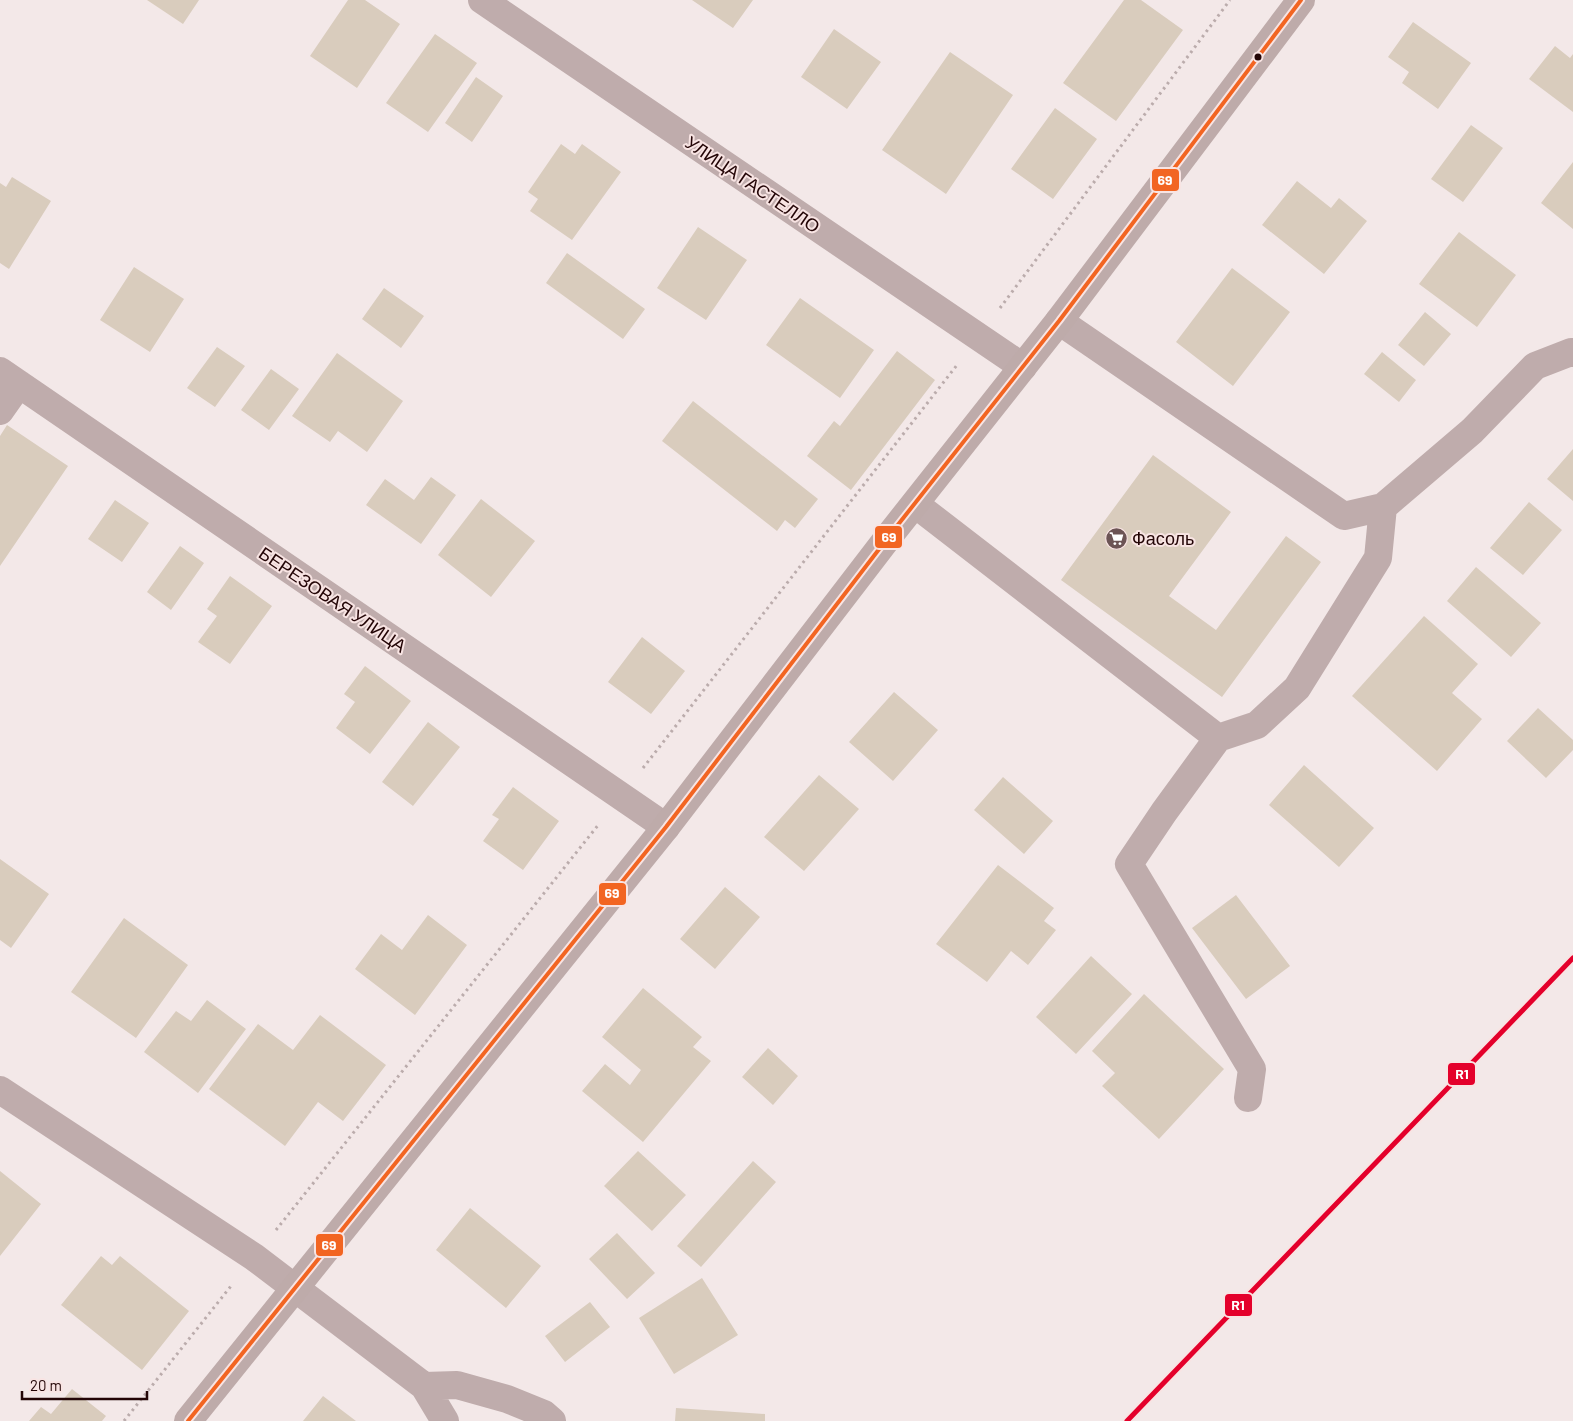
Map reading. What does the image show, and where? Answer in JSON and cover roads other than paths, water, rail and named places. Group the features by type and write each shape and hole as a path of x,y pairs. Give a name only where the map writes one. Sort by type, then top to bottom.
{"main road":[{"path":"188,1421 666,827 1059,321 1301,0"}],"street":[{"name":"УЛИЦА ГАСТЕЛЛО","path":"482,0 1023,367"},
{"path":"1059,321 1344,516 1383,507 1472,431 1535,366 1571,352 1573,353"},
{"path":"0,411 10,378"},
{"name":"БЕРЕЗОВАЯ УЛИЦА","path":"10,378 666,827"},
{"path":"915,504 1218,738"},
{"path":"1248,1098 1252,1069 1129,864 1218,738 1256,725 1297,688 1378,558 1383,507"},
{"path":"0,1090 254,1257 295,1287 424,1386 445,1421"},
{"path":"424,1386 457,1385 465,1387 507,1399 544,1414 552,1421"}],"place":[{"name":"Фасоль","path":"1116,538"}]}
